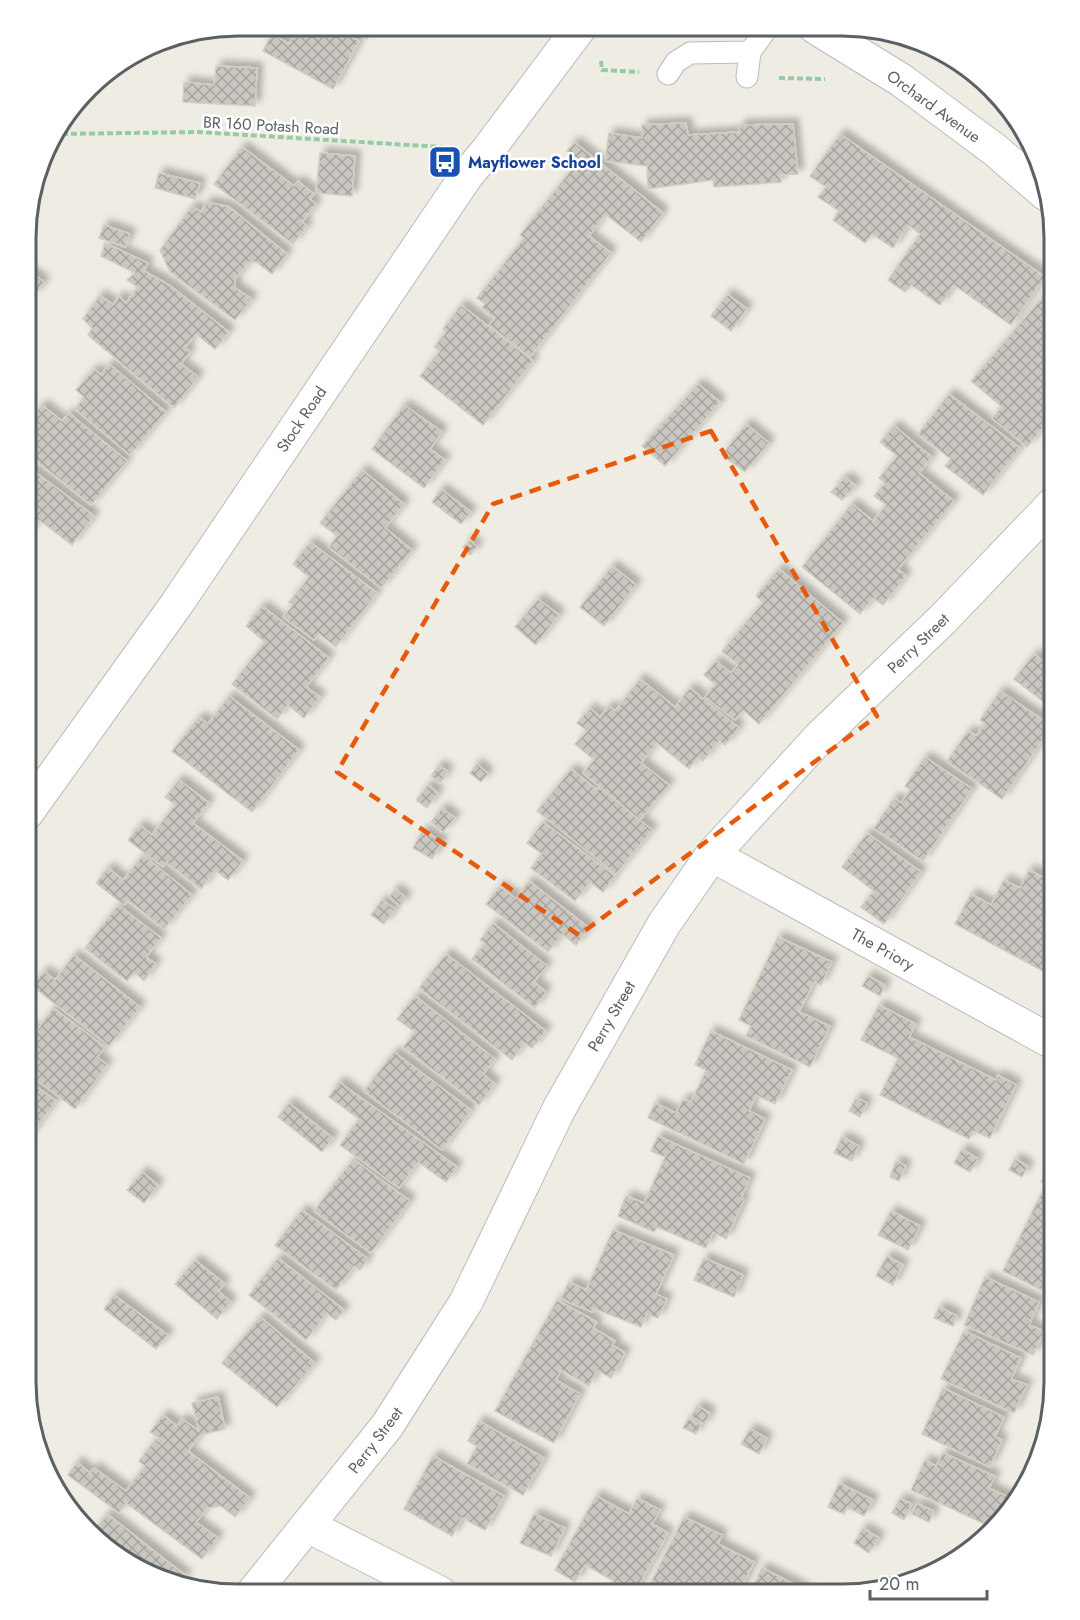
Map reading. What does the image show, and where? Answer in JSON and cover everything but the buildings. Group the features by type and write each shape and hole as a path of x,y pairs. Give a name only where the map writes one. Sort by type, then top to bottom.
{"street":[{"name":"Stock Road","path":"36,800 176,605 467,175 573,36"},
{"name":"Orchard Avenue","path":"830,36 901,80 995,150 1037,187"},
{"name":"Perry Street","path":"260,1584 387,1426 466,1302 559,1109 664,924 712,855 819,738 943,619 1044,513"},
{"name":"The Priory","path":"712,855 1044,1038"},
{"path":"308,1526 422,1584"}],"lane":[{"path":"747,77 750,52 762,36"},
{"path":"668,74 676,62 690,53 750,52"}],"path":[{"name":"BR 160 Potash Road","path":"65,134 198,132 488,150"}],"highlighted area":[{"path":"711,431 877,716 579,935 337,772 493,504"}],"place":[{"name":"Mayflower School","path":"445,162"}]}
